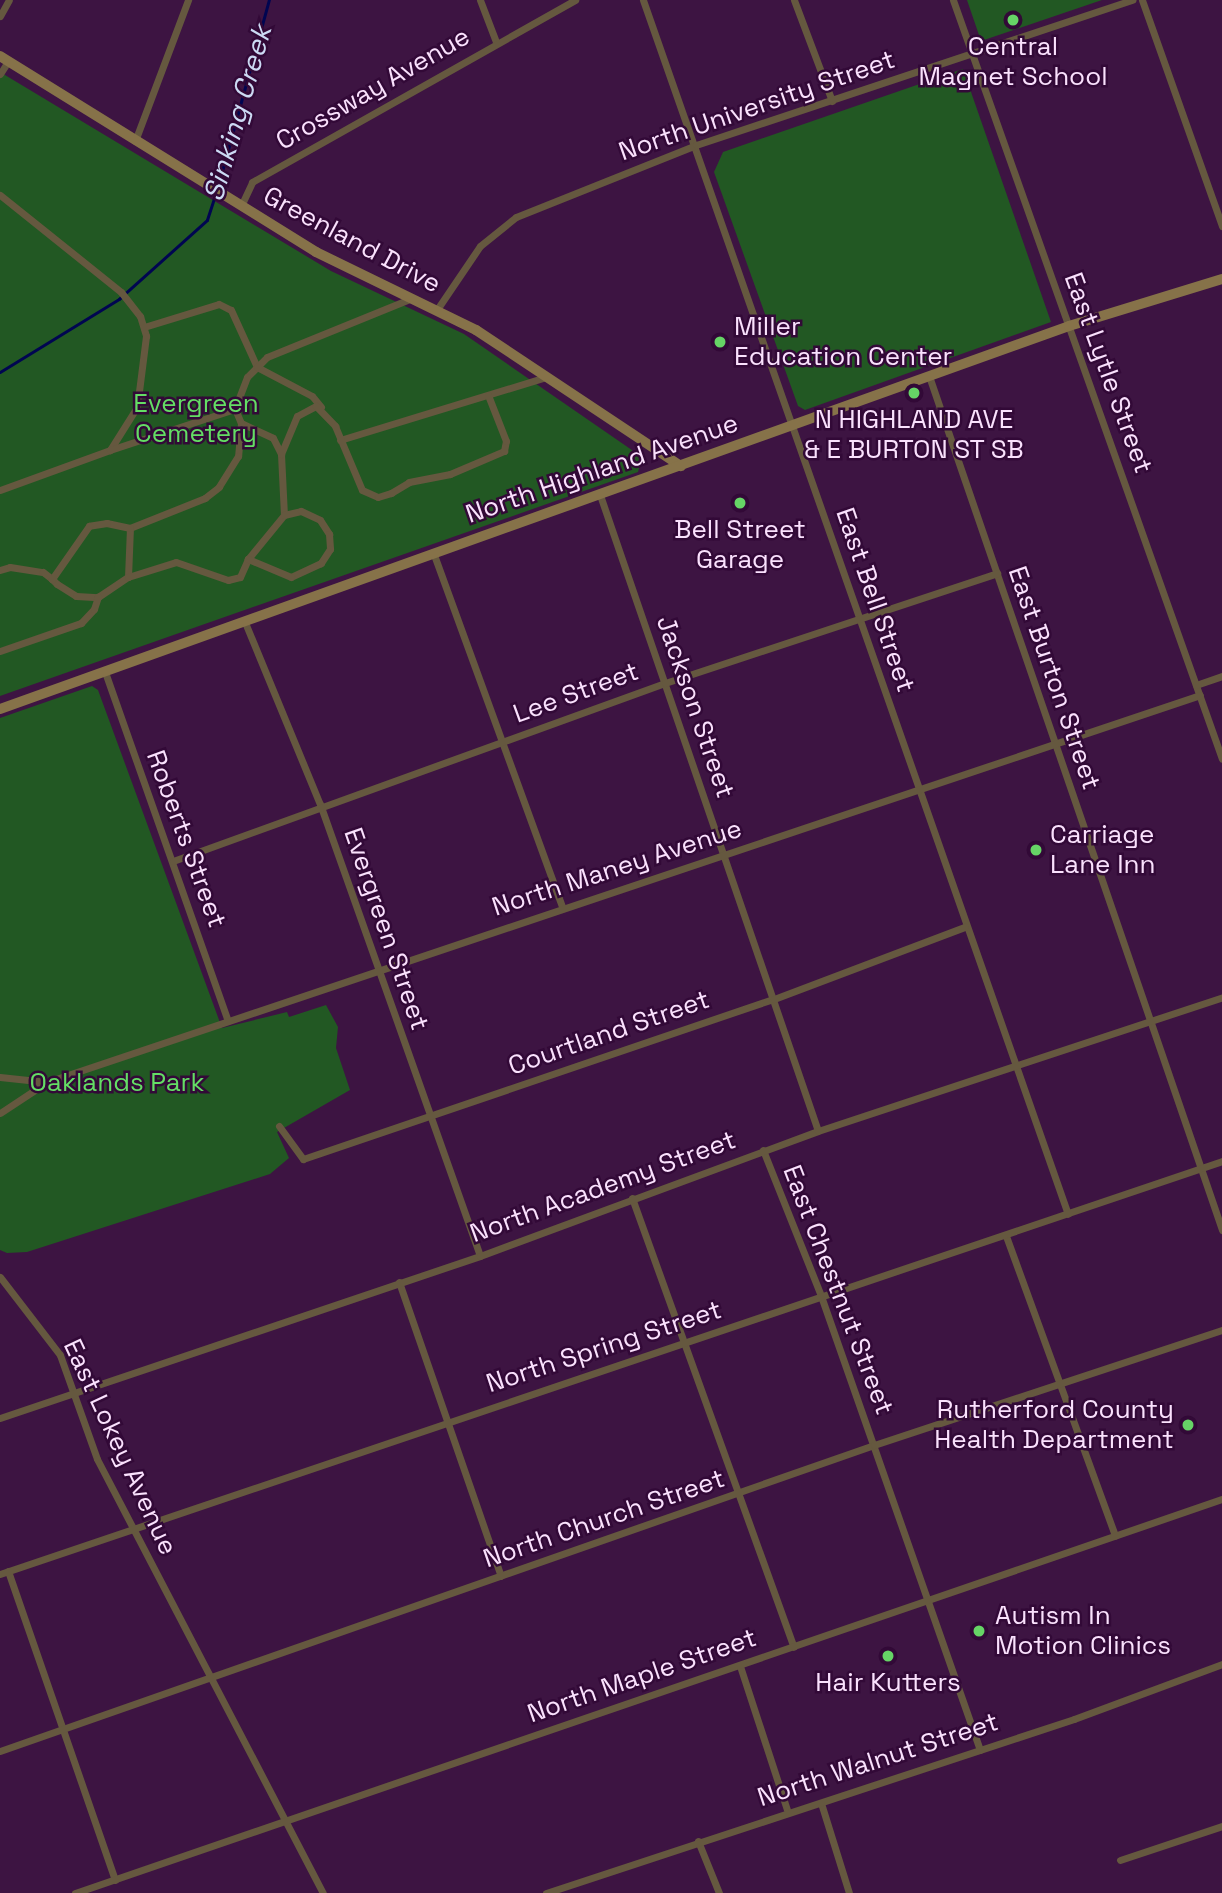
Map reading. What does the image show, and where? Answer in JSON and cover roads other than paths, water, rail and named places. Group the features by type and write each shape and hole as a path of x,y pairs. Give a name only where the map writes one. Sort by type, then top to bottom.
{"street":[{"path":"0,16 9,0"},
{"path":"135,141 188,0"},
{"path":"481,0 496,42"},
{"name":"Crossway Avenue","path":"241,206 252,181 575,0"},
{"name":"East Bell Street","path":"643,0 696,145 965,927 1068,1214"},
{"path":"794,0 831,101"},
{"name":"East Lytle Street","path":"953,0 1222,760"},
{"name":"North University Street","path":"436,311 480,246 516,218 696,145 1133,0"},
{"path":"1142,0 1222,226"},
{"path":"0,74 4,59"},
{"name":"Greenland Drive","path":"4,59 316,252 476,330 681,466"},
{"path":"0,195 123,295 144,327 144,373 137,407 110,450"},
{"name":"North Highland Avenue","path":"0,709 244,619 600,495 1069,326 1222,279"},
{"path":"52,579 89,526 130,528 205,498 219,487 238,456 241,423 235,409 247,377 267,357 410,299"},
{"path":"144,327 219,304 231,310 257,367 312,396 324,410 340,440 362,490 378,497 410,482 450,474 504,451 506,441 488,394"},
{"name":"East Burton Street","path":"929,376 1222,1230"},
{"path":"340,440 546,377"},
{"path":"284,515 281,454 286,435 297,416 317,407 324,410"},
{"path":"0,490 235,409"},
{"path":"241,423 273,439 281,454"},
{"path":"273,439 286,435"},
{"name":"Jackson Street","path":"600,495 818,1131"},
{"path":"0,651 81,623 94,609 98,597 128,576 176,562 228,580 240,577 248,559 284,515 301,511 320,520 329,534 330,549 321,563 291,577 248,559"},
{"path":"128,576 130,528"},
{"path":"433,552 562,906"},
{"path":"0,570 22,568 52,579 76,596 98,597"},
{"name":"Lee Street","path":"173,861 320,804 665,684 997,573"},
{"name":"Evergreen Street","path":"244,619 320,804 480,1256"},
{"name":"Roberts Street","path":"104,671 228,1021"},
{"path":"1196,685 1222,676"},
{"name":"North Maney Avenue","path":"47,1082 378,973 562,906 723,856 916,787 1200,695"},
{"name":"Courtland Street","path":"279,1126 303,1159 432,1118 774,999 965,927"},
{"name":"North Academy Street","path":"0,1418 480,1256 818,1131 1151,1022 1222,996"},
{"path":"0,1077 47,1082"},
{"path":"0,1113 47,1082"},
{"name":"East Chestnut Street","path":"763,1150 821,1296 930,1600 979,1750"},
{"name":"North Spring Street","path":"4,1572 449,1421 684,1345 1222,1161"},
{"path":"632,1198 737,1496 794,1647"},
{"path":"1006,1236 1115,1536"},
{"name":"East Lokey Avenue","path":"0,1277 60,1355 77,1393 97,1459 208,1679 323,1893"},
{"path":"399,1282 501,1576"},
{"name":"North Church Street","path":"0,1751 737,1496 874,1445 1222,1330"},
{"name":"North Maple Street","path":"75,1893 1222,1499"},
{"path":"4,1572 115,1880"},
{"name":"North Walnut Street","path":"546,1893 787,1810 821,1803 979,1750 1222,1664"},
{"path":"740,1666 787,1810"},
{"path":"821,1803 849,1893"},
{"path":"1120,1860 1222,1826"},
{"path":"698,1842 719,1893"}],"waterway":[{"name":"Sinking Creek","path":"218,186 269,0"},
{"name":"Sinking Creek","path":"0,372 119,299 207,220 215,195"}],"place":[{"name":"Central Magnet School","path":"1013,20"},
{"name":"Miller Education Center","path":"720,342"},
{"name":"N HIGHLAND AVE & E BURTON ST SB","path":"914,393"},
{"name":"Bell Street Garage","path":"740,503"},
{"name":"Carriage Lane Inn","path":"1036,850"},
{"name":"Rutherford County Health Department","path":"1188,1425"},
{"name":"Autism In Motion Clinics","path":"979,1631"},
{"name":"Hair Kutters","path":"888,1656"}],"park label":[{"name":"Evergreen Cemetery","path":"196,419"},
{"name":"Oaklands Park","path":"117,1083"}]}
